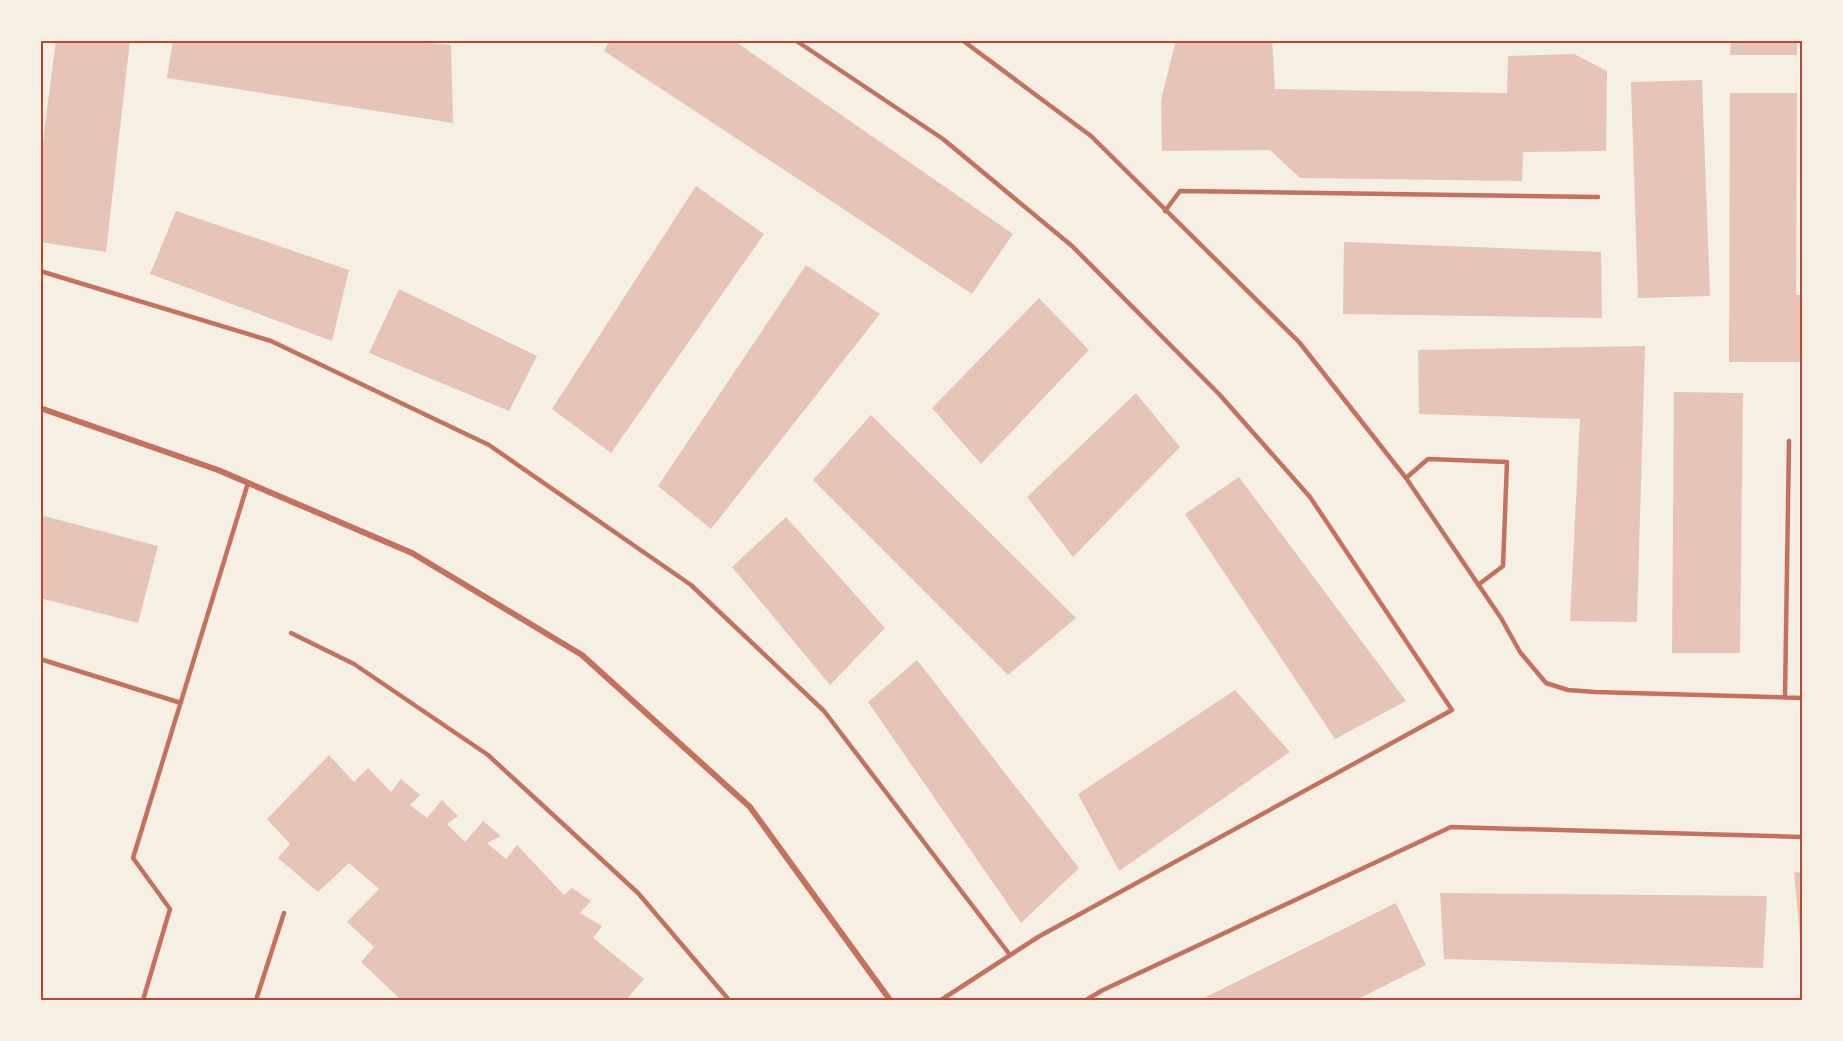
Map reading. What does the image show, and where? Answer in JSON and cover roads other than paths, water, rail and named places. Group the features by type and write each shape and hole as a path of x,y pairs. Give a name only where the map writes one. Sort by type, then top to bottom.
{"street":[{"path":"40,408 218,470 412,553 582,655 750,807 890,1000"}],"lane":[{"path":"795,40 962,154 1072,246 1219,394 1310,497 1452,710 1038,937 941,1000"},
{"path":"962,40 1091,136 1299,342 1406,478 1520,652 1546,683 1568,690 1594,692 1803,698"},
{"path":"1166,211 1180,191 1598,196"},
{"path":"40,271 271,341 489,445 691,585 824,711 1010,956"},
{"path":"1785,697 1790,441"},
{"path":"1406,478 1428,459 1507,462 1503,566 1478,585"},
{"path":"143,1000 170,909 133,858 248,483"},
{"path":"291,633 354,664 488,755 638,893 729,1000"},
{"path":"40,659 181,703"},
{"path":"1086,1000 1451,827 1803,837"},
{"path":"255,1000 284,913"}]}
